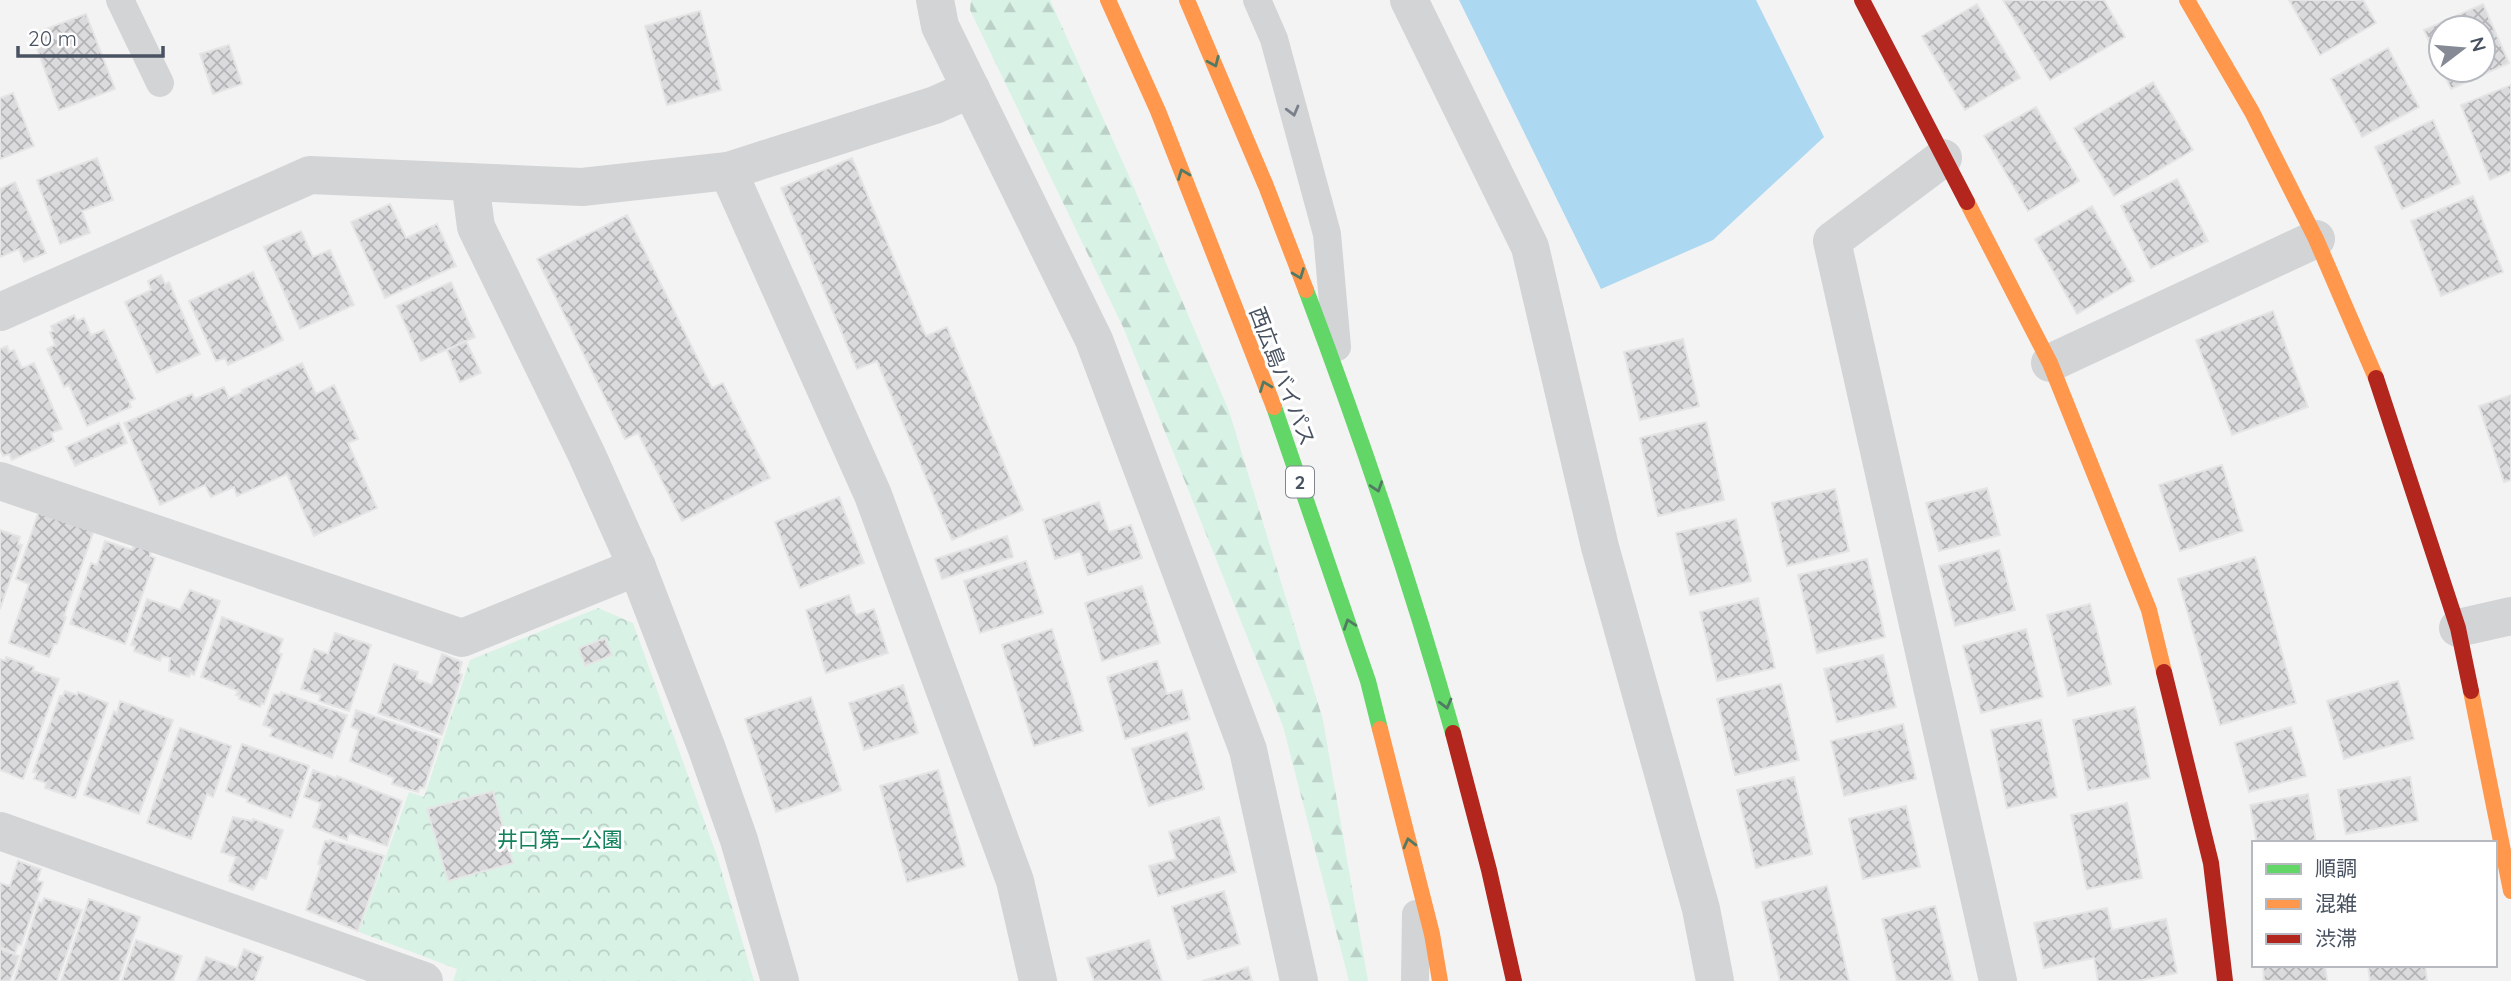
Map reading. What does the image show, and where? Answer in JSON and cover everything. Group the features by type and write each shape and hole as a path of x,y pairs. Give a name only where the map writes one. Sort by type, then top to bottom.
{"main road":[{"name":"西広島バイパス","path":"1108,0 1158,111 1281,426 1368,681 1432,934 1440,981"},
{"path":"1187,0 1232,104 1352,408 1433,657 1502,914 1514,981"},
{"path":"1862,0 2050,363 2150,610 2211,863 2225,981"},
{"path":"2187,0 2252,112 2316,239 2374,373 2458,628 2511,891"}],"street":[{"path":"935,0 940,26 1094,341 1243,737 1299,981"},
{"path":"1409,0 1530,247 1600,547 1701,909 1715,981"},
{"path":"0,312 310,175 582,187 728,172 935,105 971,89"},
{"path":"1942,158 1832,241 1998,981"},
{"path":"728,172 873,495 1015,881 1038,981"},
{"path":"470,182 476,227 580,441 637,567 739,840 780,981"},
{"path":"2050,363 2316,239"},
{"path":"0,481 462,638 637,567"},
{"path":"2458,628 2511,616"},
{"path":"0,831 424,981"}],"lane":[{"path":"120,0 160,83"},
{"path":"1257,0 1274,39 1327,234 1340,381"},
{"path":"1415,981 1417,876"}],"green space":[{"path":"971,0 1050,0 1129,176 1229,411 1323,720 1368,981 1349,981 1283,726 1123,327 970,10"},
{"name":"井口第一公園","path":"598,608 633,623 717,856 754,981 453,981 457,969 359,932 409,792 424,797 470,660"}],"water":[{"path":"1459,0 1756,0 1824,137 1713,240 1601,289"}],"building":[{"path":"2003,0 2104,0 2125,37 2050,80"},
{"path":"2289,0 2363,0 2376,23 2320,55"},
{"path":"1977,4 2020,78 1965,110 1922,36"},
{"path":"2483,4 2487,14 2460,14"},
{"path":"700,11 721,90 667,105 645,26"},
{"path":"86,14 115,89 59,110 32,34"},
{"path":"2497,36 2509,63 2497,68"},
{"path":"229,45 242,84 213,94 200,54"},
{"path":"2388,48 2419,107 2362,137 2331,79"},
{"path":"2153,82 2193,150 2114,196 2074,128"},
{"path":"2449,84 2462,84 2451,89"},
{"path":"2511,85 2511,171 2490,180 2461,105"},
{"path":"13,93 34,146 0,159 0,98"},
{"path":"2036,107 2079,181 2028,211 1984,136"},
{"path":"2433,120 2460,183 2402,209 2375,147"},
{"path":"97,158 113,200 82,211 90,233 60,244 37,180"},
{"path":"852,158 926,336 947,327 1023,510 952,540 877,361 857,369 781,188"},
{"path":"2177,179 2208,241 2151,268 2121,206"},
{"path":"15,182 46,253 24,262 19,249 0,257 0,189"},
{"path":"2473,196 2503,272 2441,296 2411,221"},
{"path":"390,204 406,238 437,224 456,266 385,298 351,222"},
{"path":"2092,206 2134,281 2077,314 2035,239"},
{"path":"627,215 712,388 723,383 770,478 682,521 638,433 625,439 537,259"},
{"path":"301,231 313,257 330,250 354,305 300,329 264,247"},
{"path":"253,272 283,340 228,365 225,358 216,361 189,301"},
{"path":"161,275 165,284 169,282 200,354 157,373 125,302 151,290 148,281"},
{"path":"451,282 475,337 421,361 397,306"},
{"path":"2273,311 2308,407 2232,435 2196,340"},
{"path":"74,315 77,321 84,318 91,335 104,330 135,399 129,401 131,407 87,426 69,385 64,387 47,349 55,345 50,332 53,331 51,326"},
{"path":"1683,339 1699,406 1640,420 1624,352"},
{"path":"466,341 481,373 460,382 447,350"},
{"path":"7,346 9,352 14,350 22,368 34,363 62,429 51,433 54,441 12,460 9,454 3,456 0,449 0,349"},
{"path":"302,363 316,394 334,385 358,439 348,443 377,508 314,536 287,474 237,496 234,487 211,497 205,485 160,505 124,423 192,394 195,399 224,387 229,398"},
{"path":"2511,395 2511,480 2504,482 2479,406"},
{"path":"1706,422 1724,500 1658,516 1640,438"},
{"path":"119,423 127,443 75,466 66,447"},
{"path":"2222,465 2243,531 2180,551 2159,485"},
{"path":"1987,488 2000,535 1939,551 1926,503"},
{"path":"1835,489 1849,551 1787,566 1772,503"},
{"path":"839,497 864,563 800,588 775,522"},
{"path":"1099,502 1109,532 1131,525 1142,558 1088,575 1080,551 1055,559 1043,520"},
{"path":"39,511 94,530 57,644 54,644 49,657 9,643 29,584 16,579"},
{"path":"1736,519 1751,581 1690,595 1676,533"},
{"path":"0,530 20,537 18,544 22,545 0,609"},
{"path":"1007,536 1013,557 942,579 935,559"},
{"path":"105,541 132,550 134,545 151,551 150,556 155,558 125,644 70,624 91,563 97,565"},
{"path":"1999,550 2015,610 1955,626 1939,566"},
{"path":"2255,557 2296,703 2220,725 2178,579"},
{"path":"1867,559 1885,637 1817,653 1798,575"},
{"path":"1026,561 1043,613 980,633 964,581"},
{"path":"1142,586 1160,643 1102,661 1085,603"},
{"path":"190,590 220,601 194,675 191,673 189,677 169,671 170,658 162,656 160,661 134,651 135,646 131,645 147,599 180,610"},
{"path":"849,595 856,615 874,609 888,653 826,673 806,610"},
{"path":"1758,598 1775,668 1717,681 1700,612"},
{"path":"2090,604 2111,684 2068,696 2047,615"},
{"path":"222,617 283,639 278,653 282,654 264,704 260,707 239,699 240,696 236,695 238,691 201,677"},
{"path":"1052,629 1083,731 1034,746 1002,645"},
{"path":"2026,629 2043,697 1981,713 1963,646"},
{"path":"335,633 371,645 349,711 319,701 321,695 301,689 314,649 328,654"},
{"path":"605,638 612,655 585,666 579,648"},
{"path":"442,654 462,662 459,673 462,675 442,735 378,713 394,664 418,672 416,679 432,685"},
{"path":"1883,655 1896,707 1837,722 1824,669"},
{"path":"6,657 34,667 33,671 59,679 23,779 0,770 0,659 5,661"},
{"path":"1157,661 1167,694 1182,690 1190,719 1125,739 1107,677"},
{"path":"2398,681 2414,739 2344,759 2327,701"},
{"path":"1781,684 1799,760 1735,775 1717,699"},
{"path":"903,685 918,733 864,750 849,703"},
{"path":"65,691 77,695 78,692 108,703 75,798 45,788 46,783 34,779 37,773 33,772 60,696 63,696"},
{"path":"281,692 347,715 332,758 270,736 273,729 263,725 274,694 280,695"},
{"path":"811,697 841,790 776,812 745,719"},
{"path":"120,701 173,720 139,814 84,795"},
{"path":"2135,707 2150,778 2088,790 2073,720"},
{"path":"356,710 440,739 424,788 420,787 418,792 392,784 394,778 350,761 359,730 351,727"},
{"path":"2041,720 2057,797 2007,808 1991,730"},
{"path":"1903,724 1916,779 1844,796 1831,741"},
{"path":"2291,727 2306,776 2249,792 2235,743"},
{"path":"180,728 231,746 213,797 207,794 191,839 147,823"},
{"path":"1187,732 1204,789 1149,806 1132,749"},
{"path":"242,744 309,766 291,818 247,802 248,799 226,791"},
{"path":"313,770 336,778 337,776 402,801 387,846 349,833 347,840 313,827 321,803 304,797"},
{"path":"938,770 965,866 907,882 880,786"},
{"path":"1794,777 1812,854 1756,868 1737,790"},
{"path":"2410,777 2418,821 2346,834 2338,790"},
{"path":"493,791 513,863 448,881 427,809"},
{"path":"2308,794 2316,841 2257,841 2250,805"},
{"path":"2127,803 2142,878 2087,889 2071,815"},
{"path":"1906,806 1920,867 1863,879 1849,819"},
{"path":"233,817 253,819 283,830 266,879 260,877 253,890 229,881 236,857 221,852"},
{"path":"1219,817 1236,872 1158,896 1149,866 1176,859 1169,832"},
{"path":"330,840 384,856 358,931 306,910 321,865 318,864 325,841"},
{"path":"18,861 41,869 37,881 43,882 21,945 18,944 15,953 0,947 0,883 10,886"},
{"path":"1827,886 1849,981 1780,981 1762,902"},
{"path":"1224,891 1240,944 1188,959 1172,907"},
{"path":"44,898 82,910 57,981 14,981 39,902 42,904"},
{"path":"89,899 140,917 118,981 61,981"},
{"path":"1935,906 1953,981 1897,981 1882,919"},
{"path":"2107,908 2112,930 2166,919 2177,973 2137,981 2098,981 2094,958 2044,968 2034,923"},
{"path":"136,940 182,956 173,981 122,981"},
{"path":"1149,940 1162,981 1094,981 1087,958"},
{"path":"0,949 19,956 10,981 0,981"},
{"path":"244,949 263,957 254,981 197,981 206,957 237,968"},
{"path":"1248,967 1252,981 1202,981"},
{"path":"2263,967 2325,967 2327,981 2264,981"},
{"path":"2368,967 2425,967 2427,981 2370,981"}],"traffic: fast":[{"path":"1306,290 1384,510 1453,733"},
{"path":"1274,407 1368,681 1380,729"}],"traffic: slow":[{"path":"1108,0 1158,111 1274,407"},
{"path":"1187,0 1266,186 1306,290"},
{"path":"2187,0 2252,112 2316,239 2376,378"},
{"path":"1967,202 2050,363 2149,610 2164,672"},
{"path":"2471,691 2511,891"},
{"path":"1380,729 1432,934 1440,981"}],"traffic: jam":[{"path":"1862,0 1967,202"},
{"path":"2376,378 2458,628 2471,691"},
{"path":"2164,672 2211,863 2225,981"},
{"path":"1453,733 1489,870 1514,981"}]}
